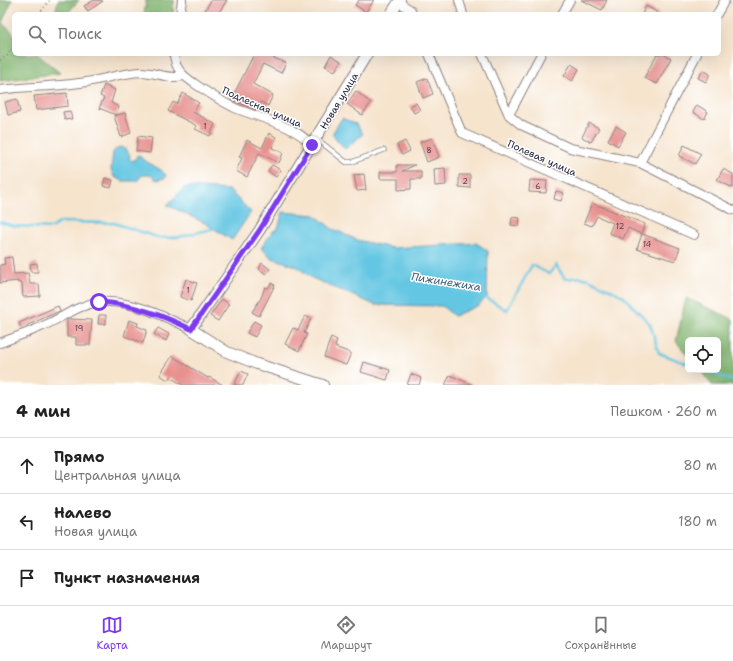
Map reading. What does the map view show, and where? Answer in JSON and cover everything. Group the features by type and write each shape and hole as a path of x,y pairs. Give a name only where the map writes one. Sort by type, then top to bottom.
{"street":[{"path":"180,12 182,0"},
{"path":"459,0 462,12"},
{"path":"563,12 570,0"},
{"path":"718,12 725,0"},
{"path":"392,12 399,1 412,12"},
{"path":"174,56 175,65 183,76"},
{"name":"Новая улица","path":"191,329 259,231 366,56"},
{"name":"Полевая улица","path":"430,56 462,133 694,235"},
{"path":"483,56 510,115 521,125 570,148 640,163 733,210"},
{"path":"510,115 540,56"},
{"path":"640,163 696,56"},
{"name":"Подлесная улица","path":"0,90 86,82 136,73 160,74 174,78 183,76 234,108 288,128 314,142"},
{"path":"0,343 46,325 83,305 99,302 120,303 153,312 191,329 227,352 239,357 323,385"}],"lane":[{"path":"314,142 346,162 352,162 384,150"}],"path":[{"path":"41,12 50,0"},
{"path":"0,60 7,56 12,49"}],"green space":[{"path":"0,0 12,0 2,23 12,32 12,56 39,56 60,73 0,81"},
{"path":"58,0 79,0 69,12 55,12"},
{"path":"146,0 174,0 173,12 144,12"},
{"path":"686,298 733,319 733,385 712,385 702,373 721,373 721,337 685,337 685,352 676,341"}],"water":[{"path":"342,118 356,124 363,134 345,149 332,134"},
{"path":"119,147 124,148 130,155 129,158 132,161 136,159 137,155 161,170 166,175 165,178 156,180 151,175 142,175 137,181 123,181 114,177 111,170 113,152"},
{"path":"185,187 229,190 251,212 232,240 205,223 167,205"},
{"path":"283,212 315,215 331,228 357,240 392,248 476,243 488,251 487,297 479,305 454,316 442,306 375,305 312,278 296,266 272,258 261,248 272,232 278,228"}],"building":[{"path":"94,0 103,1 88,11 84,6"},
{"path":"211,0 227,0 219,12 204,12"},
{"path":"359,0 374,0 366,12 355,5"},
{"path":"581,0 607,0 602,10"},
{"path":"646,6 656,12 643,12"},
{"path":"253,56 269,56 286,63 281,73 263,64 253,84 273,95 268,106 261,102 257,110 231,100"},
{"path":"330,56 341,61 335,71 325,66"},
{"path":"656,56 667,56 671,58 657,84 644,78"},
{"path":"571,64 579,69 572,81 564,76"},
{"path":"703,70 710,74 706,82 698,78"},
{"path":"427,78 433,94 423,98 417,82"},
{"path":"104,85 115,90 111,103 119,107 116,115 99,108 104,98 100,96"},
{"path":"356,91 371,103 362,115 347,104"},
{"path":"67,93 68,106 36,110 34,96"},
{"path":"183,93 199,103 193,112 215,124 210,136 195,129 197,126 168,111 173,102 177,104"},
{"path":"17,99 20,112 8,115 5,102"},
{"path":"416,103 420,110 414,113 410,106"},
{"path":"697,105 708,112 704,119 693,112"},
{"path":"70,111 72,119 65,120 63,112"},
{"path":"125,113 131,133 121,137 114,116"},
{"path":"589,123 599,128 591,142 582,137"},
{"path":"616,126 626,132 618,146 608,140"},
{"path":"269,133 276,137 272,148 283,153 279,163 259,153 247,177 236,171 242,158 239,157 247,140 262,148"},
{"path":"138,136 152,138 150,153 136,151"},
{"path":"432,138 439,157 427,162 420,142"},
{"path":"405,141 410,151 402,155 397,145"},
{"path":"684,145 701,154 695,164 679,156"},
{"path":"272,165 281,170 276,177 268,171"},
{"path":"397,165 415,165 402,171 421,171 421,179 411,179 411,189 398,190 398,179 380,179 380,172 397,172"},
{"path":"445,168 446,185 435,186 434,169"},
{"path":"723,169 733,174 733,188 717,180"},
{"path":"364,174 366,190 357,191 354,175"},
{"path":"459,175 470,175 470,188 459,187"},
{"path":"105,178 113,180 111,188 103,186"},
{"path":"530,180 547,181 546,193 529,192"},
{"path":"556,191 564,193 561,201 554,199"},
{"path":"592,203 645,224 641,234 628,228 623,239 609,233 613,223 597,216 592,226 584,223"},
{"path":"512,217 520,218 519,226 511,225"},
{"path":"642,234 680,248 675,261 637,249"},
{"path":"12,257 14,274 28,273 30,284 39,284 40,296 23,297 22,283 18,283 18,281 0,283 0,265 5,264 4,258"},
{"path":"37,263 38,272 31,272 30,264"},
{"path":"262,263 270,269 266,274 259,269"},
{"path":"186,279 197,283 191,301 180,297"},
{"path":"271,283 275,285 259,316 252,312 261,298 265,287 268,288"},
{"path":"222,299 229,304 218,321 210,316"},
{"path":"58,306 60,311 21,328 19,323"},
{"path":"99,315 106,315 106,324 98,324"},
{"path":"305,316 311,319 304,333 307,334 299,351 285,344 293,328 298,330"},
{"path":"67,320 92,320 90,345 76,345 76,337 67,337"},
{"path":"129,320 138,323 137,326 147,330 143,343 124,336"},
{"path":"254,321 261,325 255,337 247,333"},
{"path":"158,328 169,334 166,341 154,334"},
{"path":"331,337 337,340 335,347 351,353 346,365 324,357"},
{"path":"172,356 208,378 209,377 223,385 183,385 170,377 168,380 160,375"},
{"path":"364,362 390,370 387,380 361,372"},
{"path":"241,371 248,374 243,385 234,385"},
{"path":"411,374 421,378 419,385 407,385"},
{"path":"450,375 473,385 445,385"}],"waterway":[{"name":"Пижинежиха","path":"0,222 14,226 51,228 61,222 114,223 160,238 179,237 216,228"},
{"name":"Пижинежиха","path":"483,296 507,310 532,265 549,274 556,265 565,279 580,277 589,279 623,296 650,324 659,353 685,363"},
{"name":"Пижинежиха","path":"713,373 733,381"}],"route":[{"path":"99,302 120,303 153,312 191,329 259,231 312,145"}]}
